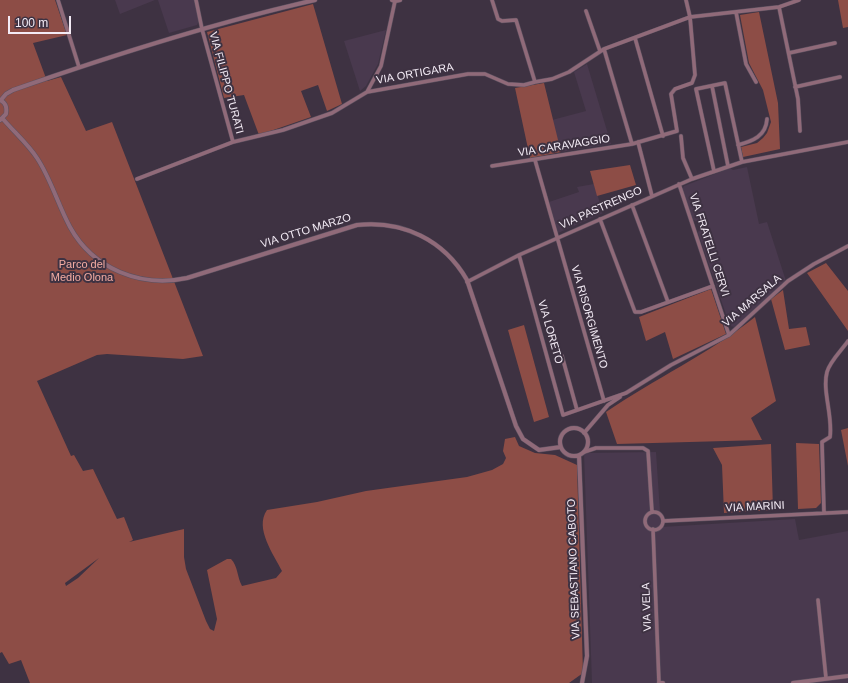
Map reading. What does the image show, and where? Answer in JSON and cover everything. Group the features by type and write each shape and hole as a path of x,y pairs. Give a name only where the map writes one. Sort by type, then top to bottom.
{"street":[{"path":"58,0 79,67"},
{"name":"VIA FILIPPO TURATI","path":"196,0 202,29 233,142"},
{"path":"2,119 6,114 7,109 5,103 0,100 6,94 79,67 202,29 316,0"},
{"path":"367,92 381,66 394,1 400,0"},
{"path":"492,0 498,19 502,21 516,20 535,82"},
{"path":"635,38 663,136 675,132 678,128 671,97 672,91 692,83 695,79 690,18 686,0"},
{"name":"VIA ORTIGARA","path":"137,179 233,142 283,130 332,112 367,92 468,74 486,74 508,84 524,85 552,79 569,72 602,50 690,18 779,6 800,0"},
{"path":"779,6 795,87 800,131"},
{"path":"586,11 602,50 632,144"},
{"path":"736,12 746,64 756,82"},
{"path":"789,53 835,43"},
{"path":"795,87 840,77"},
{"path":"714,171 696,89 725,83 742,162"},
{"path":"712,86 728,166"},
{"name":"VIA OTTO MARZO","path":"2,119 37,158 71,228 79,241 101,262 128,276 150,280 180,280 345,228 374,224 402,228 428,239 453,260 467,282 518,431 528,444 539,450 561,448"},
{"path":"738,145 754,141 760,136 766,125 767,119"},
{"name":"VIA CARAVAGGIO","path":"492,166 632,144 663,136"},
{"path":"681,136 683,158 692,179"},
{"path":"638,142 652,196"},
{"name":"VIA PASTRENGO","path":"467,282 557,237 692,179 742,162 848,142"},
{"name":"VIA RISORGIMENTO","path":"534,160 604,401"},
{"name":"VIA FRATELLI CERVI","path":"679,184 729,335"},
{"path":"632,205 668,302"},
{"path":"600,219 634,310 637,313 713,286"},
{"name":"VIA MARSALA","path":"584,433 608,405 671,364 729,335 788,281 814,264 848,246"},
{"name":"VIA LORETO","path":"519,255 563,415"},
{"path":"824,513 822,442 830,437 831,428 827,376 830,366 848,341"},
{"path":"562,356 577,410"},
{"name":"VIA MARSALA","path":"563,415 626,393"},
{"path":"575,429 584,433 588,444 584,452 579,455 567,454 561,448 561,438 566,431 575,429"},
{"name":"VIA VELA","path":"584,452 596,448 643,448 648,451 652,512 647,516 645,521 648,527 653,529 659,683"},
{"name":"VIA SEBASTIANO CABOTO","path":"579,455 587,656 582,683"},
{"path":"652,512 659,514 663,521 661,526 653,529"},
{"name":"VIA MARINI","path":"663,521 848,512"},
{"path":"818,600 826,678"},
{"path":"793,683 848,676"}],"shaded area":[{"path":"115,0 155,0 120,14"},
{"path":"158,0 194,0 199,21 197,25 169,33"},
{"path":"386,30 378,64 366,86 360,91 344,41"},
{"path":"587,64 611,144 561,152 552,120 586,111 574,72"},
{"path":"747,167 759,224 767,222 786,281 734,327 730,326 698,233 699,230 697,221 693,220 682,189 684,186 730,168 733,170"},
{"path":"594,184 603,213 558,233 549,202 579,192 577,187"},
{"path":"656,452 661,527 795,519 799,540 848,531 848,683 592,683 584,453"}],"green space":[{"name":"Parco del Medio Olona","path":"0,0 55,0 67,35 33,43 47,81 61,77 86,131 112,122 203,356 183,359 107,354 97,355 37,381 71,456 74,455 83,471 93,469 117,519 124,517 133,540 129,542 184,529 184,557 186,569 206,621 210,629 214,631 217,619 207,570 227,559 231,559 235,565 242,586 276,578 282,571 270,549 264,533 264,517 267,510 317,502 366,491 467,477 492,470 503,464 506,458 503,451 505,439 515,437 519,446 535,453 555,455 577,465 583,673 569,683 30,683 21,660 9,664 2,652 0,653","holes":["99,558 78,578 66,586 65,583"]},
{"path":"838,0 848,0 848,27 843,28"},
{"path":"313,4 342,104 327,111 318,85 301,91 311,117 259,135 244,95 224,98 207,32"},
{"path":"759,12 778,103 780,149 743,157 741,147 757,143 763,138 767,133 771,122 763,90 749,63 740,15"},
{"path":"544,83 561,152 530,158 515,88"},
{"path":"630,165 636,185 597,196 590,171"},
{"path":"826,263 848,291 848,331 807,273"},
{"path":"711,289 726,334 673,359 665,332 646,341 639,317"},
{"path":"783,290 789,329 806,327 810,345 785,350 771,299"},
{"path":"755,317 776,401 751,418 762,440 617,444 606,412 643,388 719,343"},
{"path":"524,325 549,417 534,422 508,330"},
{"path":"848,428 848,466 841,430"},
{"path":"796,443 819,444 821,503 816,508 798,509"},
{"path":"771,444 773,510 724,513 722,465 713,448"}]}
